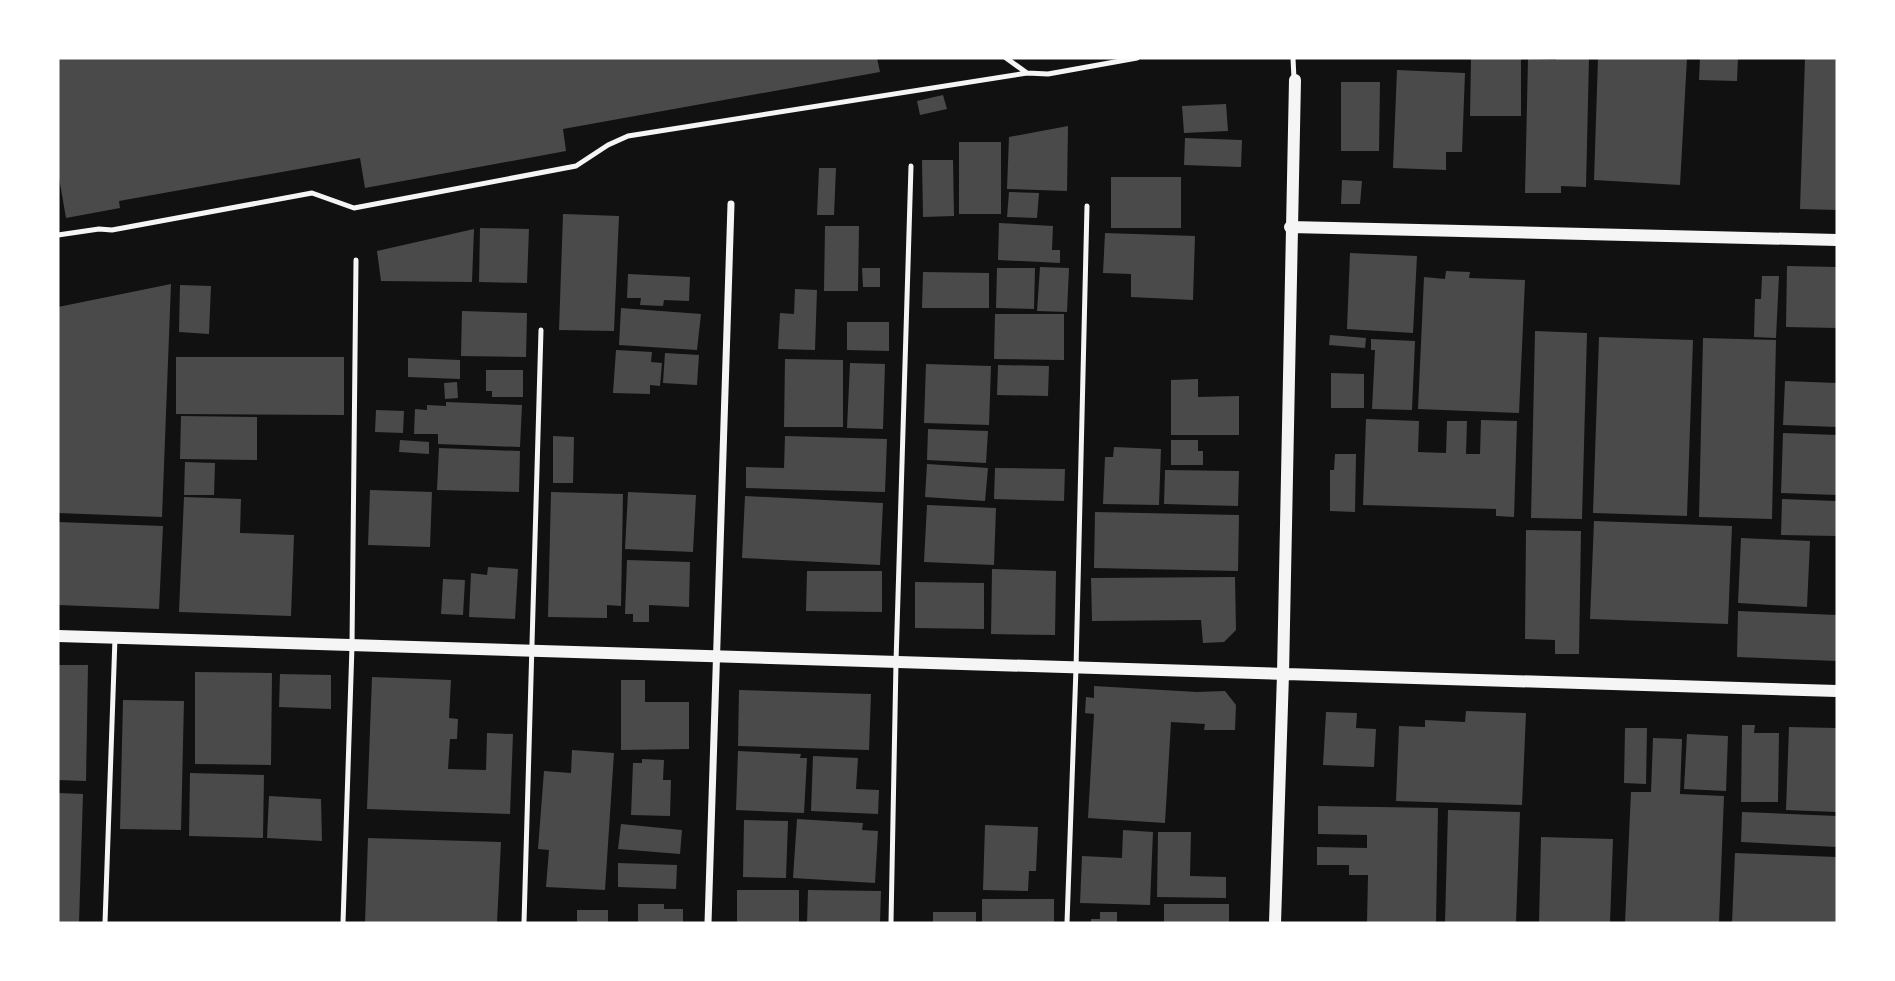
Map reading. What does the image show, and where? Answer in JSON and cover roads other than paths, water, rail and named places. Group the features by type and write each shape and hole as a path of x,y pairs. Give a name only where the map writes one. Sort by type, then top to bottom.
{"street":[{"path":"1275,923 1283,674 1294,80"},
{"path":"708,923 731,204"},
{"path":"1290,227 1837,240"},
{"path":"58,636 1837,691"}],"lane":[{"path":"1006,58 1027,73"},
{"path":"58,236 99,229 112,230 312,193 354,208 576,166 608,145 628,136 1027,73 1048,74 1137,58"},
{"path":"1293,58 1294,80"},
{"path":"891,923 911,166"},
{"path":"1068,923 1087,206"},
{"path":"343,923 352,646 356,260"},
{"path":"524,923 541,330"},
{"path":"105,923 115,638"}]}
